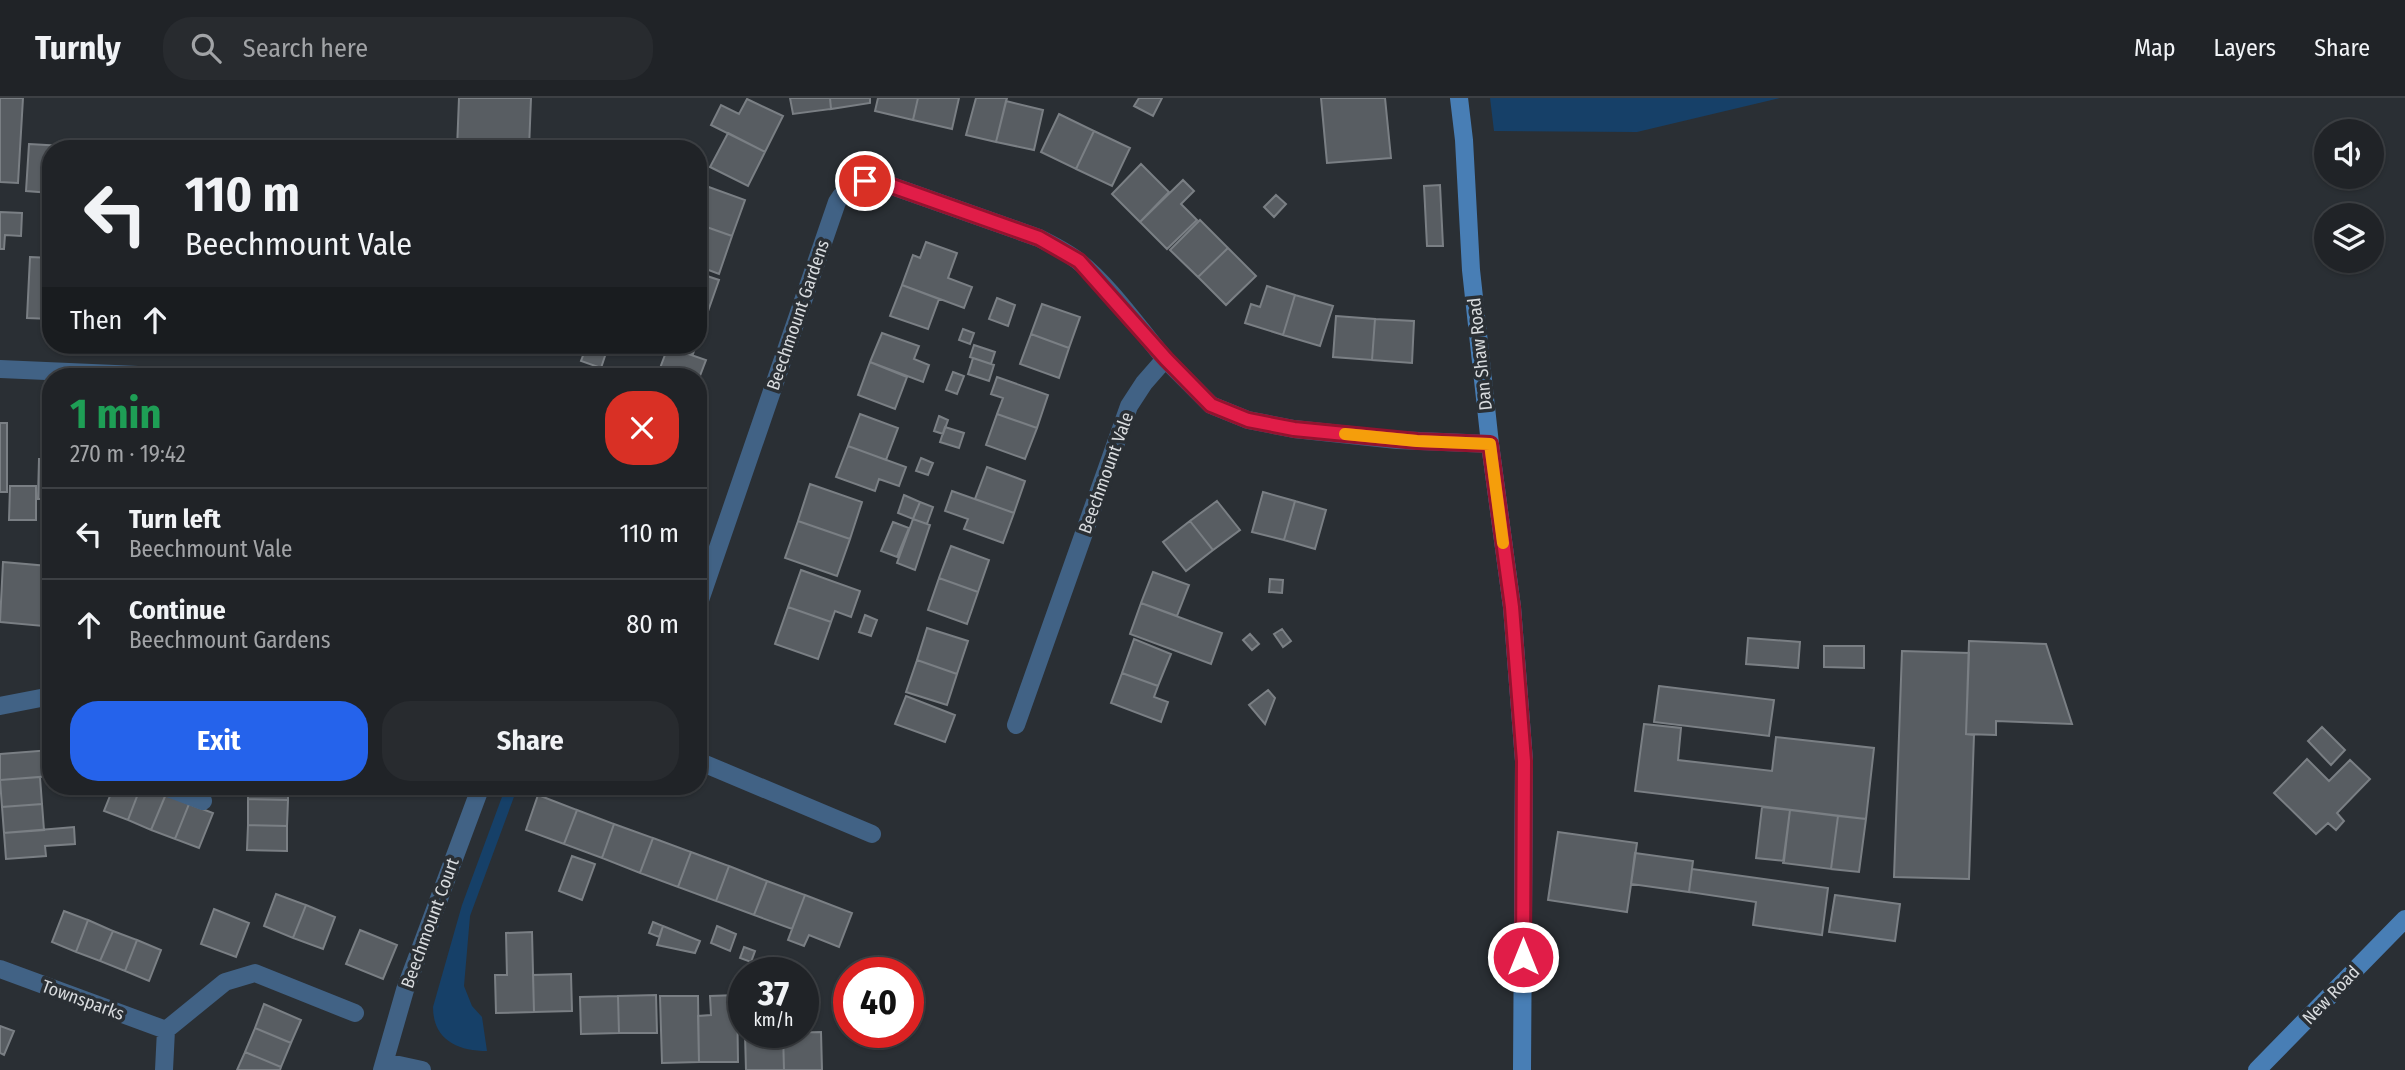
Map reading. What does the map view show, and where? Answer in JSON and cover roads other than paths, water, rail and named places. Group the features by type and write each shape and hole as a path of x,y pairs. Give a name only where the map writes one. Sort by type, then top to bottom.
{"street":[{"name":"Dan Shaw Road","path":"1458,98 1464,140 1471,270 1490,444 1512,607 1524,761 1522,1070"},
{"name":"Beechmount Gardens","path":"707,580 837,202 845,190 856,181 875,180 1039,238 1061,249 1079,261 1166,359"},
{"path":"1166,359 1211,405 1248,420 1294,429 1407,440 1490,444"},
{"name":"Beechmount Vale","path":"1016,725 1129,406 1144,383 1166,359"},
{"path":"0,369 42,371"},
{"path":"0,705 42,698"},
{"path":"707,765 872,834"},
{"path":"187,795 203,801"},
{"name":"Beechmount Court","path":"384,1066 405,990 478,795"},
{"name":"New Road","path":"2257,1070 2405,919"},
{"name":"Townsparks","path":"0,969 166,1030"},
{"path":"164,1070 166,1030 225,982 255,972 355,1013"},
{"path":"384,1066 422,1070"}]}
